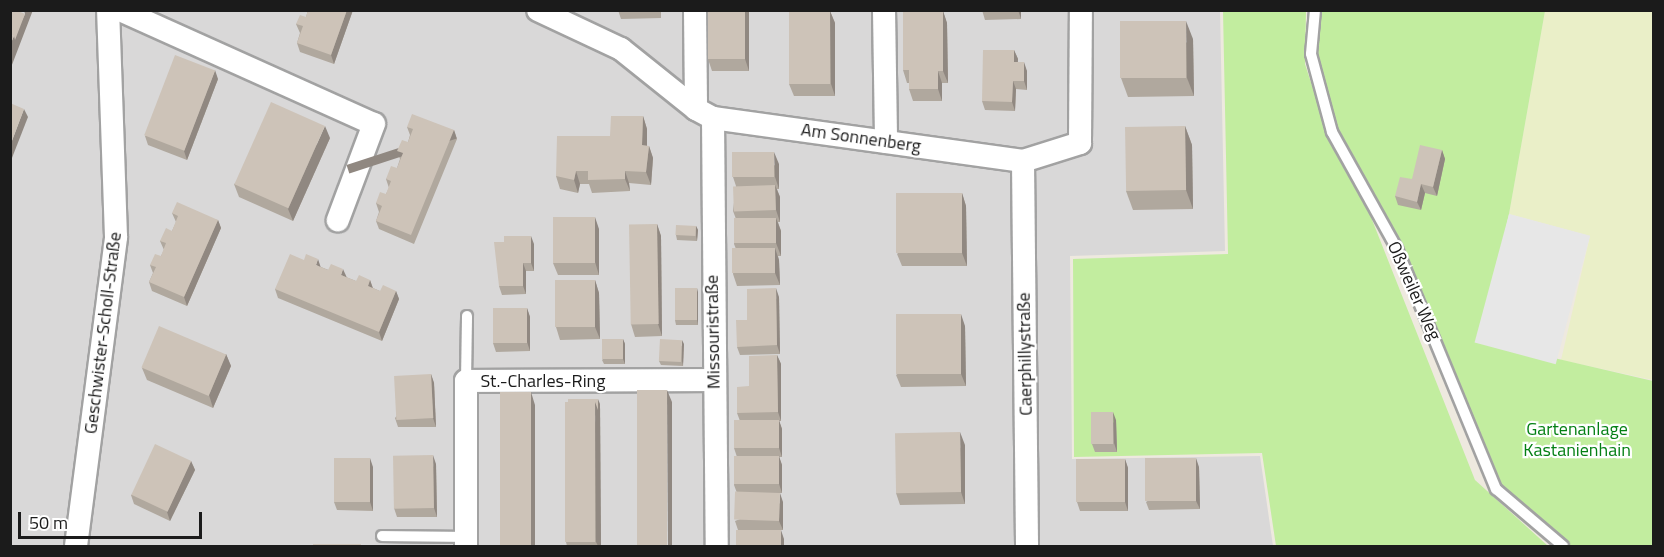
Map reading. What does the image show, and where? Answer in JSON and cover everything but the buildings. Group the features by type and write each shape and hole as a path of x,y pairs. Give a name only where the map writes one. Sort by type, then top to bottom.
{"street":[{"name":"Geschwister-Scholl-Straße","path":"76,546 116,237 108,10"},
{"path":"120,10 374,124 338,220"},
{"path":"538,10 621,49 705,113"},
{"name":"Missouristraße","path":"695,10 705,113 717,546"},
{"path":"884,10 886,142"},
{"name":"Am Sonnenberg","path":"705,113 1023,161 1080,143 1081,10"},
{"name":"Caerphillystraße","path":"1023,161 1027,546"},
{"name":"St.-Charles-Ring","path":"466,542 466,381 714,380"}],"lane":[{"name":"Oßweiler Weg","path":"1315,10 1311,54 1332,132 1397,249 1496,489 1563,546"},
{"path":"466,381 467,316"},
{"path":"382,536 466,542"}],"shaded area":[{"path":"10,11 1220,11 1225,251 1070,256 1072,459 1260,456 1273,546 11,546"},
{"path":"1509,214 1590,236 1556,364 1475,342"}],"green space":[{"path":"1223,11 1306,11 1305,64 1331,144 1365,202 1475,480 1548,546 1276,546 1262,453 1074,457 1073,259 1228,254"},
{"name":"Gartenanlage Kastanienhain","path":"1315,11 1545,11 1509,214 1481,341 1653,381 1653,546 1563,546 1496,489 1397,249 1332,132 1311,54"},
{"path":"1545,11 1653,11 1653,380 1561,360 1590,236 1509,214"}]}
